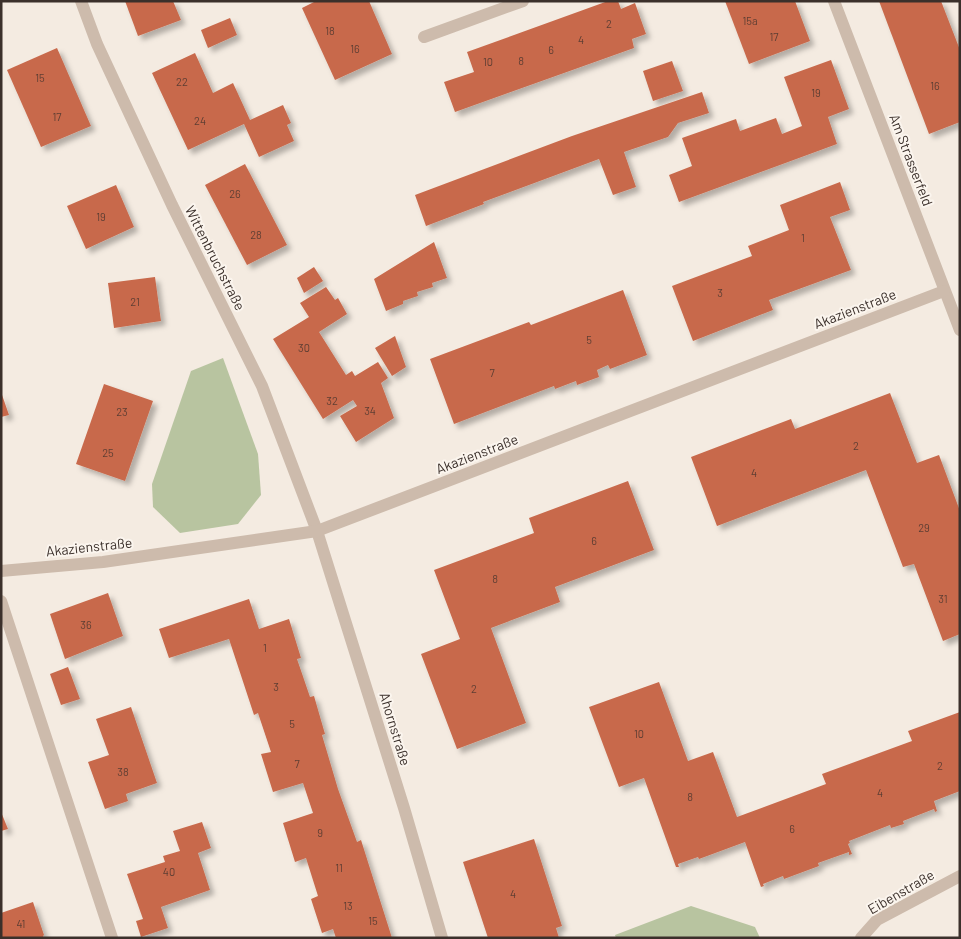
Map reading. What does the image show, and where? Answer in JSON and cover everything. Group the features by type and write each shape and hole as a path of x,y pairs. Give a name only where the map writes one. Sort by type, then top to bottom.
{"street":[{"name":"Wittenbruchstraße","path":"82,1 97,44 163,187 262,386 317,531"},
{"path":"424,37 524,1"},
{"name":"Am Strasserfeld","path":"834,1 960,330"},
{"name":"Akazienstraße","path":"1,571 103,562 317,531 944,291"},
{"name":"Ahornstraße","path":"317,531 404,808 442,938"},
{"path":"1,601 112,938"},
{"name":"Eibenstraße","path":"861,938 877,920 960,876"}],"green space":[{"path":"223,358 258,454 261,495 238,524 180,533 153,507 152,484 191,371"},
{"path":"691,906 755,927 760,938 616,938 615,935"}],"building":[{"path":"125,1 173,1 181,20 138,36"},
{"path":"316,1 369,1 392,54 335,80 302,8"},
{"path":"608,1 618,1 621,9 635,3 646,34 632,39 634,48 455,112 444,82 474,72 467,52"},
{"path":"725,1 795,1 810,41 749,64"},
{"path":"879,1 941,1 960,50 960,122 929,134"},
{"path":"230,18 237,35 208,48 201,30"},
{"path":"57,48 91,126 41,147 7,70"},
{"path":"195,53 213,93 233,83 250,120 283,105 291,123 287,125 294,141 259,157 244,124 188,150 152,73"},
{"path":"831,60 849,109 828,117 837,144 679,202 669,175 692,166 682,138 736,119 740,131 776,118 782,134 802,126 784,77"},
{"path":"672,61 683,91 653,101 643,71"},
{"path":"702,92 709,113 678,123 668,137 624,152 636,187 613,195 599,159 483,202 484,204 426,226 415,195 572,136"},
{"path":"245,164 287,245 247,265 205,185"},
{"path":"840,182 850,210 830,217 851,270 769,300 773,310 693,341 672,286 752,256 748,246 789,230 780,205"},
{"path":"116,185 134,227 86,249 67,206"},
{"path":"434,242 447,278 432,283 433,287 417,292 418,296 403,301 403,304 386,311 374,279"},
{"path":"314,267 323,281 304,293 297,278"},
{"path":"155,277 161,321 114,328 108,283"},
{"path":"326,287 335,300 338,298 347,314 319,332 346,375 352,371 355,376 378,362 388,378 381,383 394,418 356,442 340,416 357,406 353,400 323,419 273,339 309,317 300,303"},
{"path":"623,290 647,355 610,369 608,365 597,370 599,377 577,385 576,381 555,389 554,386 454,424 430,359 529,322 531,325"},
{"path":"395,336 406,367 392,376 375,348"},
{"path":"104,384 153,401 125,481 76,464"},
{"path":"1,392 9,415 1,417"},
{"path":"890,393 917,463 939,455 960,511 960,634 943,641 914,564 903,567 866,470 717,526 691,457 791,419 795,429"},
{"path":"628,481 654,550 555,587 560,602 491,628 526,723 457,749 421,654 460,639 434,570 534,533 529,518"},
{"path":"108,593 123,636 65,659 50,614"},
{"path":"249,599 259,629 289,619 301,658 297,659 310,697 314,696 325,734 322,735 338,789 357,842 361,840 392,938 336,938 333,929 322,933 311,899 318,896 306,858 295,862 283,823 313,813 303,783 273,792 261,754 271,752 258,713 254,715 229,639 169,658 159,629"},
{"path":"68,667 80,699 61,705 50,674"},
{"path":"659,682 688,761 713,752 737,817 826,784 822,774 912,741 908,731 960,712 960,791 934,801 937,811 935,812 934,809 903,821 904,824 891,828 890,825 849,841 850,843 848,844 852,854 849,855 849,852 818,863 819,866 784,879 783,876 763,884 764,886 761,887 745,842 699,859 698,857 678,864 679,867 676,867 644,778 619,787 589,707"},
{"path":"131,707 157,783 126,794 128,801 105,809 88,762 109,755 96,719"},
{"path":"1,812 8,829 1,831"},
{"path":"202,822 211,848 198,853 210,890 161,907 168,928 141,937 136,921 143,919 127,874 165,862 163,856 180,851 173,831"},
{"path":"534,839 562,926 556,928 559,938 488,938 463,862"},
{"path":"33,902 44,938 1,938 1,913"}]}
